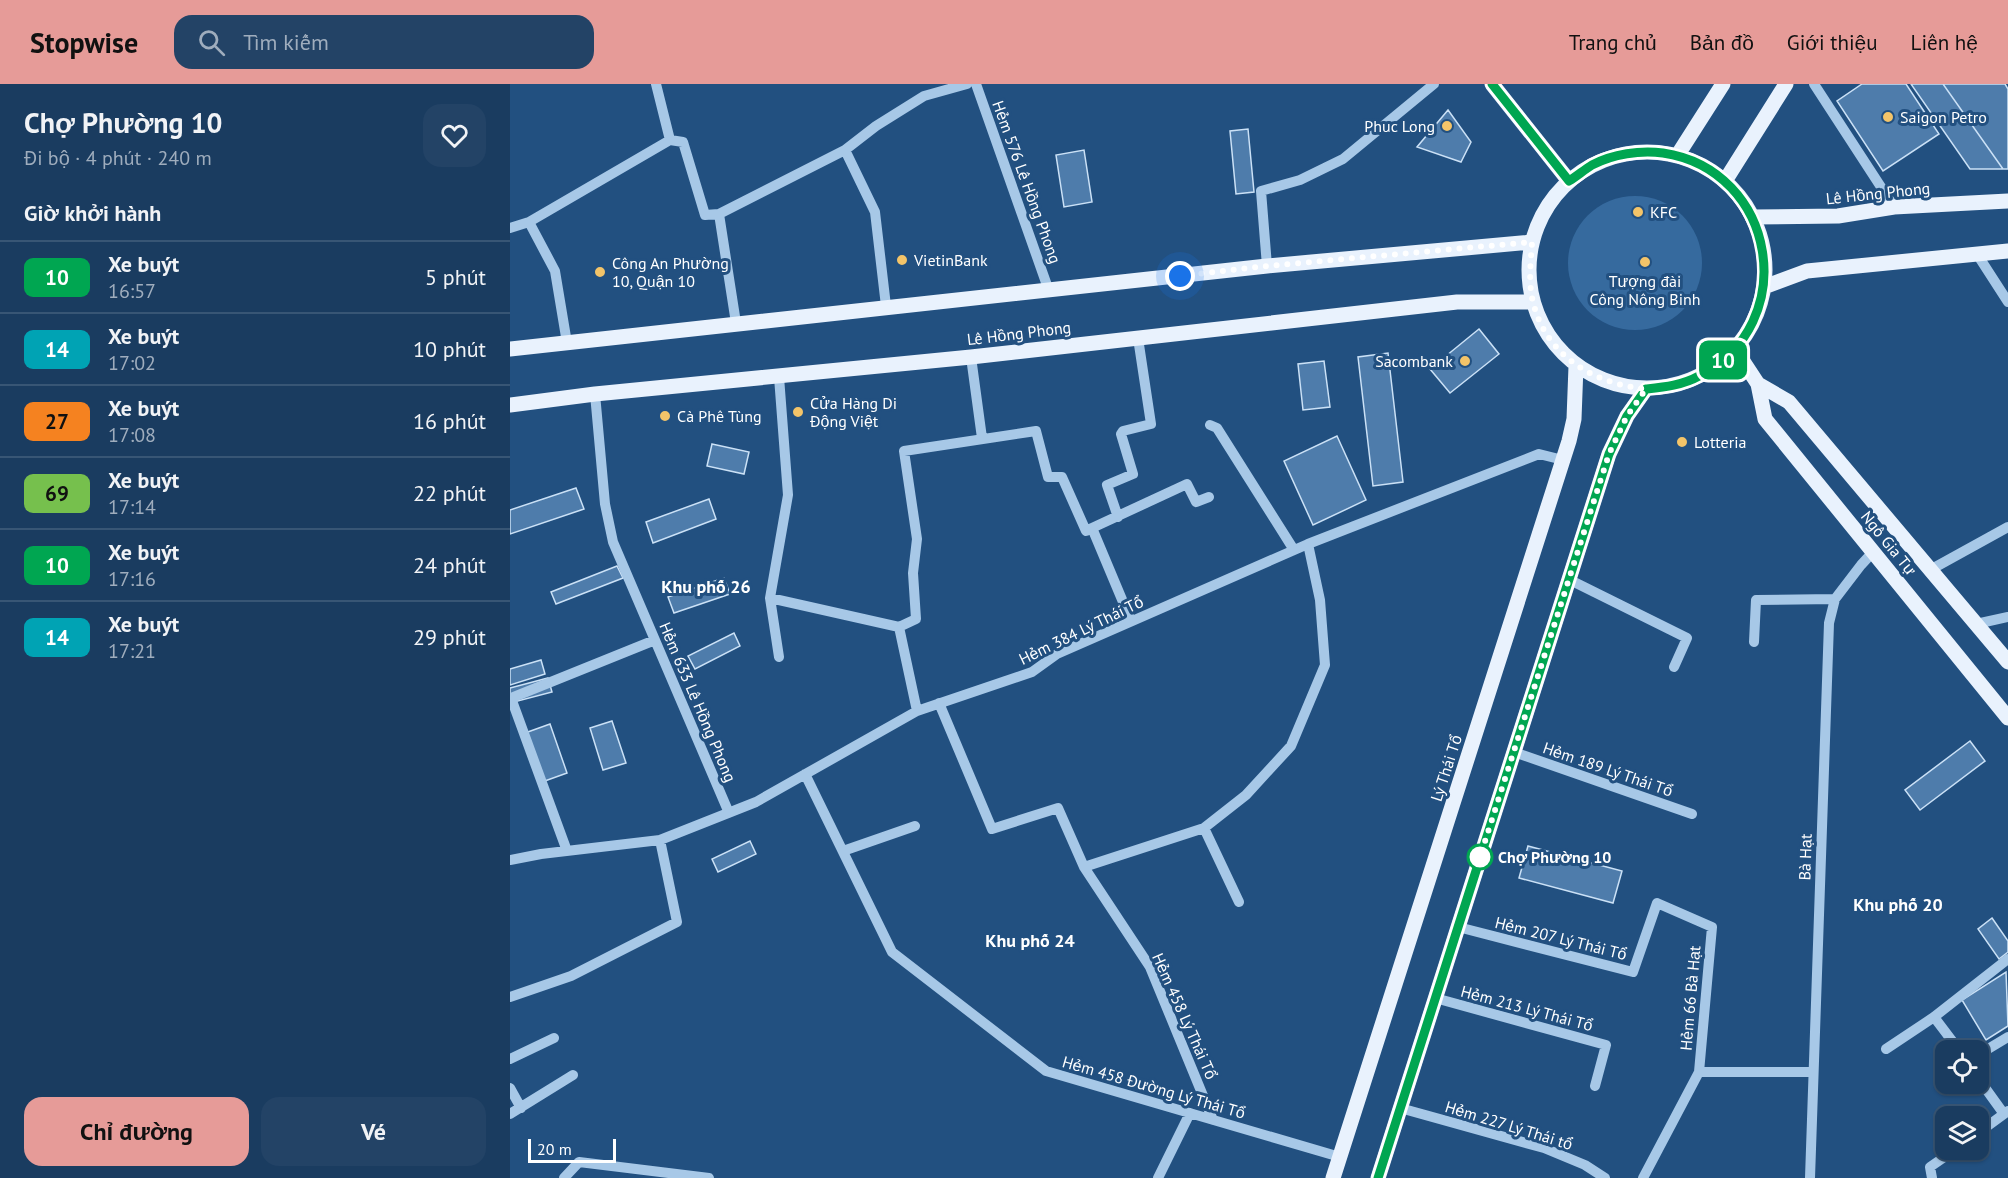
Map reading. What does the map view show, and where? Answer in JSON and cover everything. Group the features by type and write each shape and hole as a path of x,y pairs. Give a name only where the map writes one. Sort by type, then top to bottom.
{"main road":[{"path":"1492,84 1569,181"},
{"path":"1677,156 1723,84"},
{"path":"1725,181 1786,84"},
{"path":"1649,152 1677,156 1702,165 1725,181 1740,197 1752,217 1761,237 1764,260 1764,287 1758,309 1748,331 1735,349 1722,361 1699,376 1673,386 1646,389 1614,384 1576,366 1557,348 1542,327 1533,302 1530,277 1532,242 1551,200 1569,181 1593,165 1620,155 1649,152"},
{"name":"Lê Hồng Phong","path":"1752,217 1838,216 1894,207 2008,201"},
{"path":"510,349 1267,266 1532,242"},
{"path":"1764,287 1807,271 2008,251"},
{"name":"Lê Hồng Phong","path":"510,405 595,394 971,357 1457,302 1533,302"},
{"name":"Ngô Gia Tự","path":"1735,349 1758,384 1766,419 2008,718"},
{"name":"Lý Thái Tổ","path":"1333,1178 1563,460 1574,419 1576,366"},
{"name":"Ngô Gia Tự","path":"1758,384 1789,402 2008,662"},
{"path":"1378,1178 1609,454 1627,416 1646,389"}],"street":[{"path":"656,84 670,140"},
{"path":"510,228 529,222 670,140 683,142 705,215 719,214 845,150 876,126 924,96 967,84"},
{"name":"Hẻm 576 Lê Hồng Phong","path":"976,84 1049,291"},
{"path":"1267,266 1261,191 1300,180 1343,159 1434,84"},
{"path":"1814,84 1894,207"},
{"path":"845,150 875,212 886,306"},
{"path":"719,214 736,323"},
{"path":"529,222 555,271 567,343"},
{"path":"1977,254 2008,302"},
{"path":"1118,517 1107,484 1133,474 1121,434 1123,431 1151,424 1138,338"},
{"path":"971,357 982,438"},
{"path":"779,377 788,495 770,598 779,657"},
{"name":"Hẻm 633 Lê Hồng Phong","path":"595,394 605,504 613,542 729,813"},
{"path":"1210,425 1217,428 1294,550"},
{"path":"770,598 899,627 916,619 913,573 917,539 904,451 1036,431 1048,477 1062,477 1086,531 1187,484 1196,502 1209,496"},
{"name":"Hẻm 384 Lý Thái Tổ","path":"510,860 660,840 756,802 917,711 1032,672 1057,654 1308,544 1539,454 1563,460"},
{"path":"1930,570 2008,527"},
{"path":"1092,528 1131,621"},
{"path":"1084,867 1204,828 1246,795 1291,746 1325,665 1320,600 1308,544"},
{"name":"Bà Hạt","path":"1810,1178 1829,623 1835,599 1873,552"},
{"path":"1568,579 1687,638 1674,668"},
{"path":"1754,642 1756,600 1835,599"},
{"path":"1976,624 2008,617"},
{"path":"899,627 917,711"},
{"path":"567,851 511,698 655,640"},
{"name":"Hẻm 458 Lý Thái Tổ","path":"939,703 992,829 1058,808 1084,867 1150,968 1214,1120"},
{"name":"Hẻm 189 Lý Thái Tổ","path":"1514,752 1692,814"},
{"name":"Hẻm 458 Đường Lý Thái Tổ","path":"805,774 892,952 1046,1071 1340,1156"},
{"path":"843,851 915,826"},
{"path":"1204,828 1239,902"},
{"path":"510,997 571,976 677,922 660,840"},
{"name":"Hẻm 207 Lý Thái Tổ","path":"1458,927 1633,972 1657,903 1712,927"},
{"name":"Hẻm 66 Bà Hạt","path":"1643,1178 1699,1072 1712,927"},
{"path":"1886,1049 1934,1017 2008,959"},
{"name":"Hẻm 213 Lý Thái Tổ","path":"1435,998 1606,1045 1595,1086"},
{"path":"1934,1017 1951,1040"},
{"path":"1989,1048 2008,1037"},
{"path":"510,1059 554,1038"},
{"name":"Hẻm 66 Bà Hạt","path":"1699,1072 1813,1072"},
{"path":"510,1114 573,1075"},
{"path":"510,1088 521,1108"},
{"path":"1989,1092 2006,1113 1989,1125"},
{"name":"Hẻm 227 Lý Thái tổ","path":"1400,1108 1544,1148 1585,1165 1605,1178"},
{"path":"1158,1178 1190,1113"},
{"path":"1932,1178 1930,1167 1940,1160"},
{"path":"564,1178 579,1162 709,1178"}],"shaded area":[{"path":"1635,196 1661,201 1682,216 1697,237 1702,263 1697,289 1682,310 1661,325 1635,330 1609,325 1588,310 1573,289 1568,263 1573,237 1588,216 1609,201"}],"building":[{"name":"Saigon Petro","path":"1862,84 1906,84 1939,134 1883,171 1837,101"},
{"path":"1911,84 1943,84 2003,169 1970,169"},
{"path":"1943,84 2005,84 2008,89 2008,169 2003,169"},
{"name":"Phuc Long","path":"1448,110 1471,142 1461,162 1417,147"},
{"path":"1248,129 1254,192 1236,194 1230,131"},
{"path":"1084,150 1092,202 1064,207 1056,155"},
{"name":"Sacombank","path":"1479,329 1499,354 1450,393 1430,369"},
{"path":"1388,353 1403,482 1373,486 1358,357"},
{"path":"1324,361 1330,407 1303,410 1298,364"},
{"path":"1337,436 1366,500 1313,525 1284,461"},
{"path":"712,444 749,452 744,474 707,466"},
{"path":"576,488 584,509 510,534 510,510"},
{"path":"709,499 716,519 653,543 646,522"},
{"path":"617,566 623,578 556,604 551,592"},
{"path":"724,578 730,594 674,613 668,597"},
{"path":"734,633 740,646 695,669 688,656"},
{"path":"541,660 545,674 510,685 510,669"},
{"path":"548,678 552,692 510,703 510,688"},
{"path":"612,721 626,763 603,770 590,728"},
{"path":"550,724 567,773 542,782 525,733"},
{"path":"1970,741 1985,761 1920,810 1905,790"},
{"path":"750,841 756,854 718,872 712,859"},
{"path":"1528,846 1622,871 1613,903 1519,878"},
{"path":"1992,918 2008,941 2008,952 1999,959 1978,929"},
{"path":"2006,972 2008,1026 1986,1040 1962,1000"}],"bus line":[{"name":"10","path":"1378,1178 1609,454 1627,416 1646,389 1673,386 1699,376 1722,361 1735,349 1748,331 1758,309 1764,287 1761,237 1740,197 1725,181 1702,165 1690,160 1649,152 1620,155 1593,165 1569,181 1492,84"}],"place":[{"name":"Saigon Petro","path":"1888,117"},
{"name":"Phuc Long","path":"1447,126"},
{"name":"KFC","path":"1638,212"},
{"name":"VietinBank","path":"902,260"},
{"name":"Tượng đài Công Nông Binh","path":"1645,262"},
{"name":"Công An Phường 10, Quận 10","path":"600,272"},
{"name":"Sacombank","path":"1465,361"},
{"name":"Cửa Hàng Di Động Việt","path":"798,412"},
{"name":"Cà Phê Tùng","path":"665,416"},
{"name":"Lotteria","path":"1682,442"},
{"name":"Chợ Phường 10","path":"1480,857"}],"district":[{"name":"Khu phố 26","path":"706,587"},
{"name":"Khu phố 20","path":"1898,905"},
{"name":"Khu phố 24","path":"1030,941"}],"route":[{"path":"1180,276 1532,242 1530,277 1533,302 1542,327 1557,348 1576,366 1598,378 1622,386 1646,389 1627,416 1609,454 1480,857"}]}
